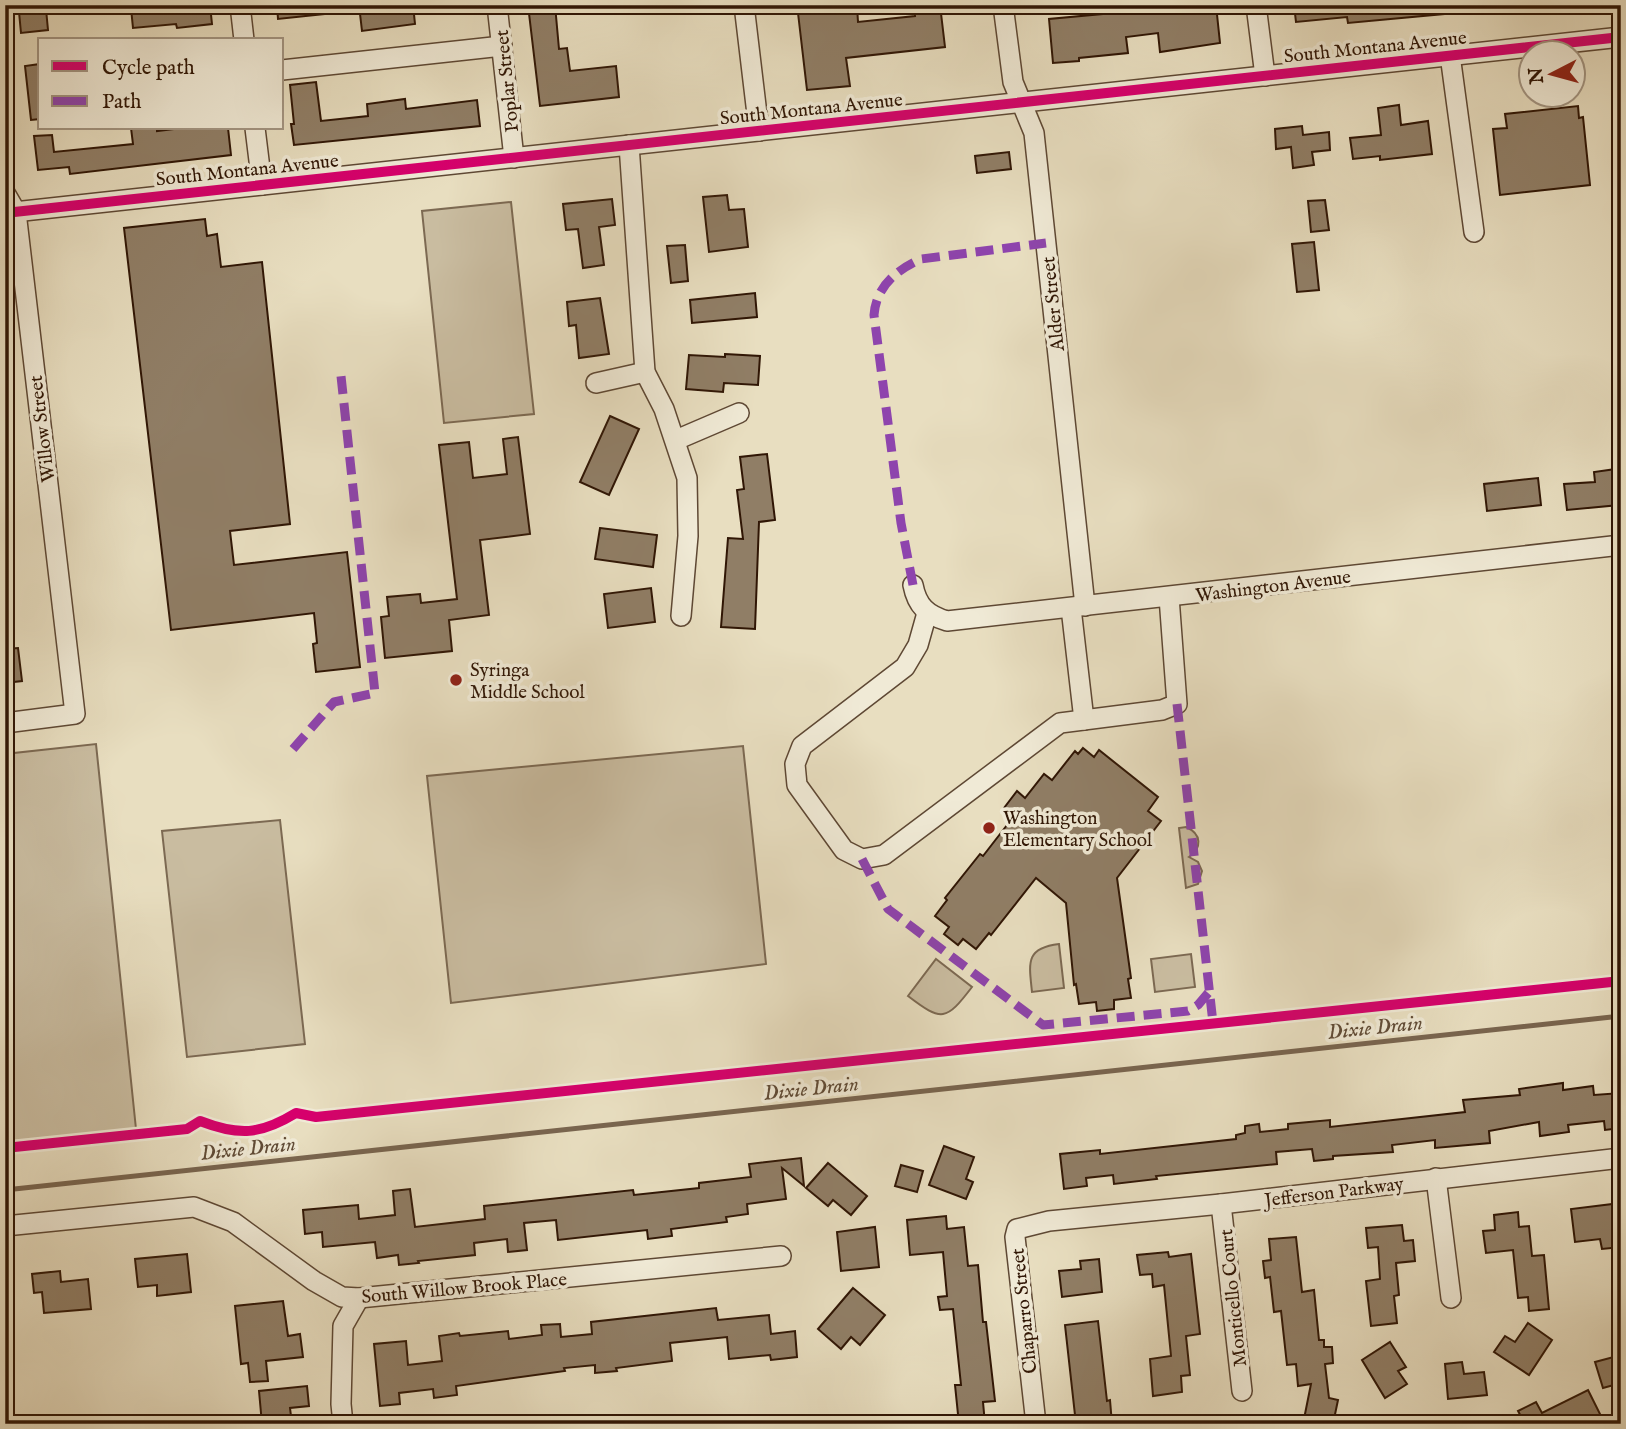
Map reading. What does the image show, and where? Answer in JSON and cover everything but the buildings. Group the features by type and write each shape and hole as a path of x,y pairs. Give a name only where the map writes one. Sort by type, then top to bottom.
{"street":[{"path":"240,5 244,38"},
{"name":"Poplar Street","path":"497,5 514,158"},
{"path":"744,5 759,131"},
{"name":"Alder Street","path":"1003,5 1013,82 1034,133 1078,607 1084,720"},
{"path":"1256,5 1265,76"},
{"name":"South Montana Avenue","path":"11,213 1621,37"},
{"path":"284,70 502,46"},
{"path":"1450,55 1474,232"},
{"path":"254,130 262,185"},
{"path":"629,145 645,372 664,409 687,478 688,536 681,616"},
{"name":"Willow Street","path":"5,193 11,213 75,714 5,723"},
{"path":"596,383 645,372"},
{"path":"676,440 740,413"},
{"name":"Washington Avenue","path":"927,613 947,621 1621,545"},
{"path":"912,585 919,605 927,613 918,645 905,667 802,746 795,764 797,785 844,850 862,859 884,855 1060,723 1162,710 1177,704 1169,597"},
{"name":"Jefferson Parkway","path":"1047,1221 1621,1158"},
{"path":"1436,1178 1451,1298"},
{"name":"Monticello Court","path":"1221,1204 1242,1391"},
{"name":"South Willow Brook Place","path":"5,1226 194,1207 233,1222 314,1281 342,1297 359,1298 780,1256"},
{"name":"Chaparro Street","path":"1036,1424 1015,1237 1017,1229 1047,1221"},
{"path":"343,1424 341,1404 344,1326 359,1298"}],"shaded area":[{"path":"511,202 534,414 444,423 422,211"},
{"path":"96,744 136,1129 5,1143 5,754"},
{"path":"743,746 766,964 451,1003 427,776"},
{"path":"280,820 305,1044 187,1057 162,831"},
{"path":"1186,827 1195,833 1198,841 1196,849 1189,857 1198,862 1202,871 1198,884 1186,888 1179,828"},
{"path":"1059,944 1064,988 1032,992 1030,965 1035,953"},
{"path":"1191,954 1195,987 1155,992 1151,959"},
{"path":"936,959 972,987 956,1006 943,1014 936,1014 908,996"}],"waterway":[{"name":"Dixie Drain","path":"5,1190 1621,1016"}],"marked path":[{"path":"913,585 901,523 874,315 879,296 896,274 921,259 1046,243"},
{"path":"293,749 334,702 375,693 341,376"},
{"path":"1177,704 1213,1023"},
{"path":"862,859 888,909 1043,1025 1188,1011 1198,1005 1209,992"}],"cycle path":[{"path":"5,213 1621,37"},
{"path":"5,1148 187,1129 200,1121 226,1129 249,1131 271,1126 296,1113 316,1117 1621,981"}],"place":[{"name":"Syringa Middle School","path":"456,680"},
{"name":"Washington Elementary School","path":"989,828"}]}
